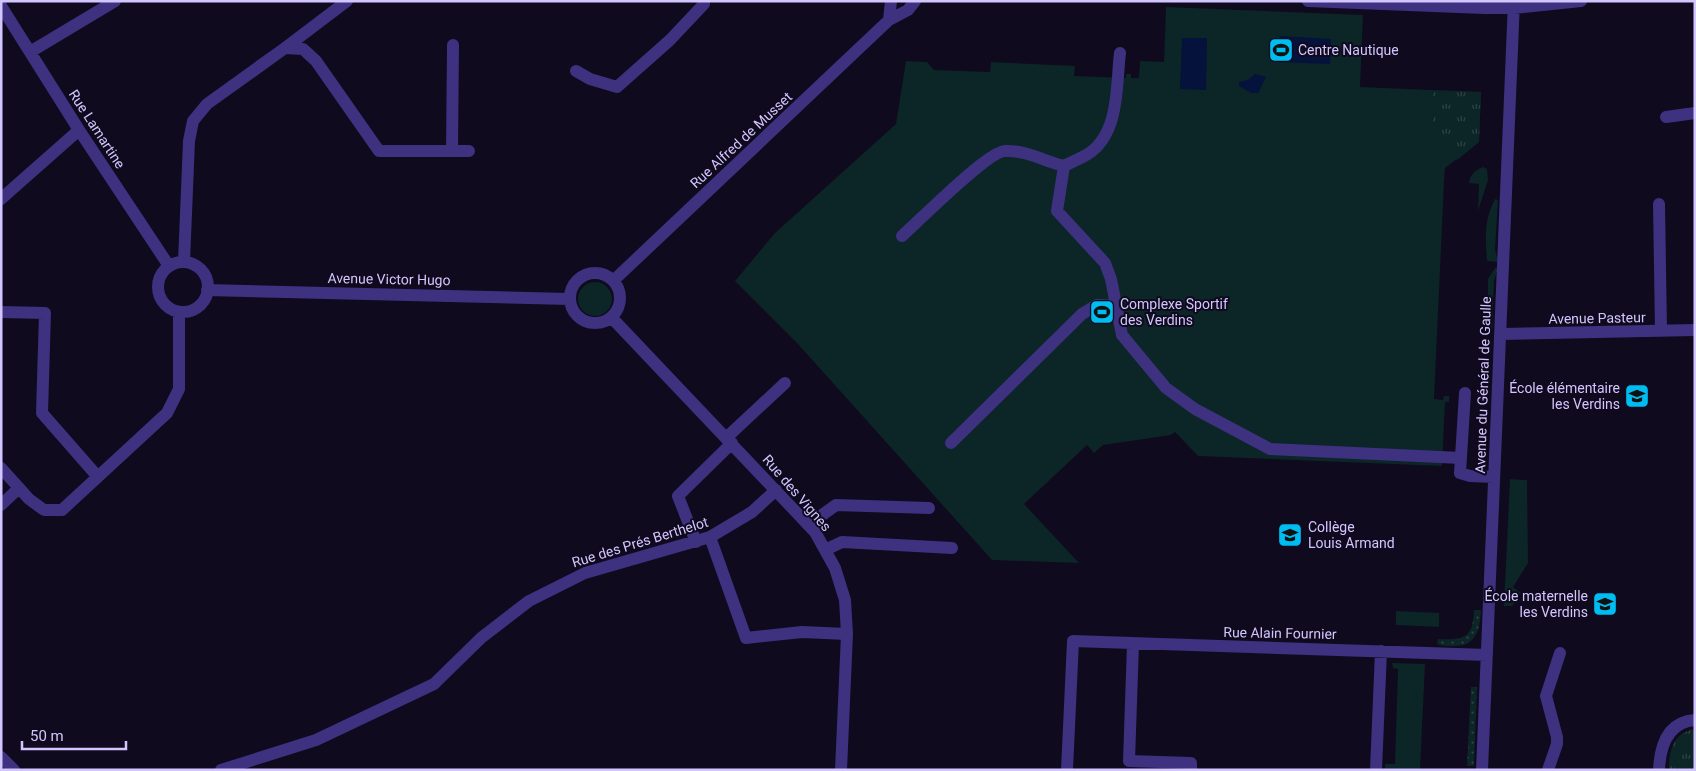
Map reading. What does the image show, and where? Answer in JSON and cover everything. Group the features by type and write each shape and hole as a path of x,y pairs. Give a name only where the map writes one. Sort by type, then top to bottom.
{"street":[{"path":"30,52 115,1"},
{"path":"184,262 189,141 193,120 207,104 348,1"},
{"path":"576,71 590,79 617,87 670,40 704,4 704,1"},
{"path":"889,20 891,1"},
{"name":"Rue Alfred de Musset","path":"613,281 889,20 908,10 916,1"},
{"path":"1308,1 1514,5 1581,1"},
{"name":"Avenue du Général de Gaulle","path":"1482,770 1514,5"},
{"name":"Rue Lamartine","path":"1,6 79,130 169,266"},
{"path":"452,151 453,45"},
{"path":"285,48 303,49 316,61 379,151 469,151"},
{"path":"902,236 976,168 1002,150 1024,152 1064,166 1090,153 1107,133 1114,109 1120,53"},
{"path":"1666,117 1695,113"},
{"path":"1,199 79,130"},
{"path":"1064,166 1057,211 1105,264 1111,279 1122,335 1166,388 1194,409 1270,449 1461,458"},
{"path":"1659,204 1661,331"},
{"path":"184,262 199,268 207,282 207,290 201,304 195,309 179,312 164,304 160,297 159,280 169,266 184,262"},
{"path":"587,274 601,274 613,281 620,295 616,311 612,317 599,323 584,321 574,312 569,299 574,283 587,274"},
{"name":"Avenue Victor Hugo","path":"207,290 569,299"},
{"path":"951,443 1082,314 1097,305 1116,306"},
{"path":"1,312 45,313 42,414 98,477"},
{"path":"1,468 29,500 44,510 62,510 167,413 179,389 179,312"},
{"name":"Rue des Vignes","path":"612,317 808,525 835,568 845,600 847,634 841,770"},
{"name":"Avenue Pasteur","path":"1501,334 1695,330"},
{"path":"696,542 678,496 784,383"},
{"path":"1465,394 1460,473 1462,475 1494,476"},
{"path":"1,505 19,488"},
{"name":"Rue des Prés Berthelot","path":"221,770 316,740 434,684 481,638 526,603 563,582 639,556 710,537 752,512 776,490"},
{"path":"808,525 836,505 929,508"},
{"path":"710,537 746,638 802,632 847,634"},
{"path":"825,550 842,542 952,548"},
{"name":"Rue Alain Fournier","path":"1067,770 1073,641 1487,655"},
{"path":"1133,644 1129,761 1191,763 1191,770"},
{"path":"1376,770 1381,651"},
{"path":"1548,770 1557,744 1557,737 1546,691 1560,653"},
{"path":"1659,770 1660,750 1669,731 1688,721 1695,720"},
{"path":"1,757 14,770"}],"green space":[{"name":"Complexe Sportif des Verdins","path":"1166,7 1363,15 1360,87 1481,92 1479,142 1445,168 1434,399 1443,400 1444,396 1449,396 1449,402 1445,402 1442,466 1198,456 1175,432 1171,435 1103,445 1094,453 1087,445 1024,504 1079,563 992,560 797,343 735,281 775,233 896,124 906,61 927,62 934,70 990,72 991,62 1075,66 1074,76 1126,78 1126,74 1131,74 1131,78 1139,78 1140,61 1164,62"},
{"path":"1433,91 1481,92 1479,142 1457,160 1433,131"},
{"path":"1483,167 1487,169 1488,180 1478,211 1479,184 1469,183 1473,173"},
{"path":"1495,199 1498,200 1495,249 1498,262 1487,261 1486,245 1487,222"},
{"path":"1495,268 1498,268 1494,281 1492,331 1480,330 1488,296 1488,279"},
{"path":"595,282 607,287 612,299 607,311 595,316 583,311 578,299 583,287"},
{"path":"1510,479 1527,480 1528,563 1513,587 1521,593 1512,606 1504,606"},
{"path":"1474,610 1481,610 1478,630 1472,640 1461,646 1437,644 1438,639 1454,639 1465,636 1472,627"},
{"path":"1396,611 1439,613 1439,627 1396,625"},
{"path":"1392,663 1425,664 1420,770 1385,770 1385,764 1395,764 1398,669 1393,668"},
{"path":"1471,687 1477,687 1474,766 1467,766"},
{"path":"1695,729 1695,770 1669,770 1671,749 1677,738"}],"water":[{"path":"1280,36 1331,39 1330,64 1278,62"},
{"path":"1182,38 1207,38 1206,90 1180,89"},
{"path":"1255,74 1266,77 1258,93 1251,93 1239,86 1239,82 1248,80"}],"place":[{"name":"Centre Nautique","path":"1281,50"},
{"name":"Complexe Sportif des Verdins","path":"1102,312"},
{"name":"École élémentaire les Verdins","path":"1637,396"},
{"name":"Collège Louis Armand","path":"1290,535"},
{"name":"École maternelle les Verdins","path":"1605,604"}]}
